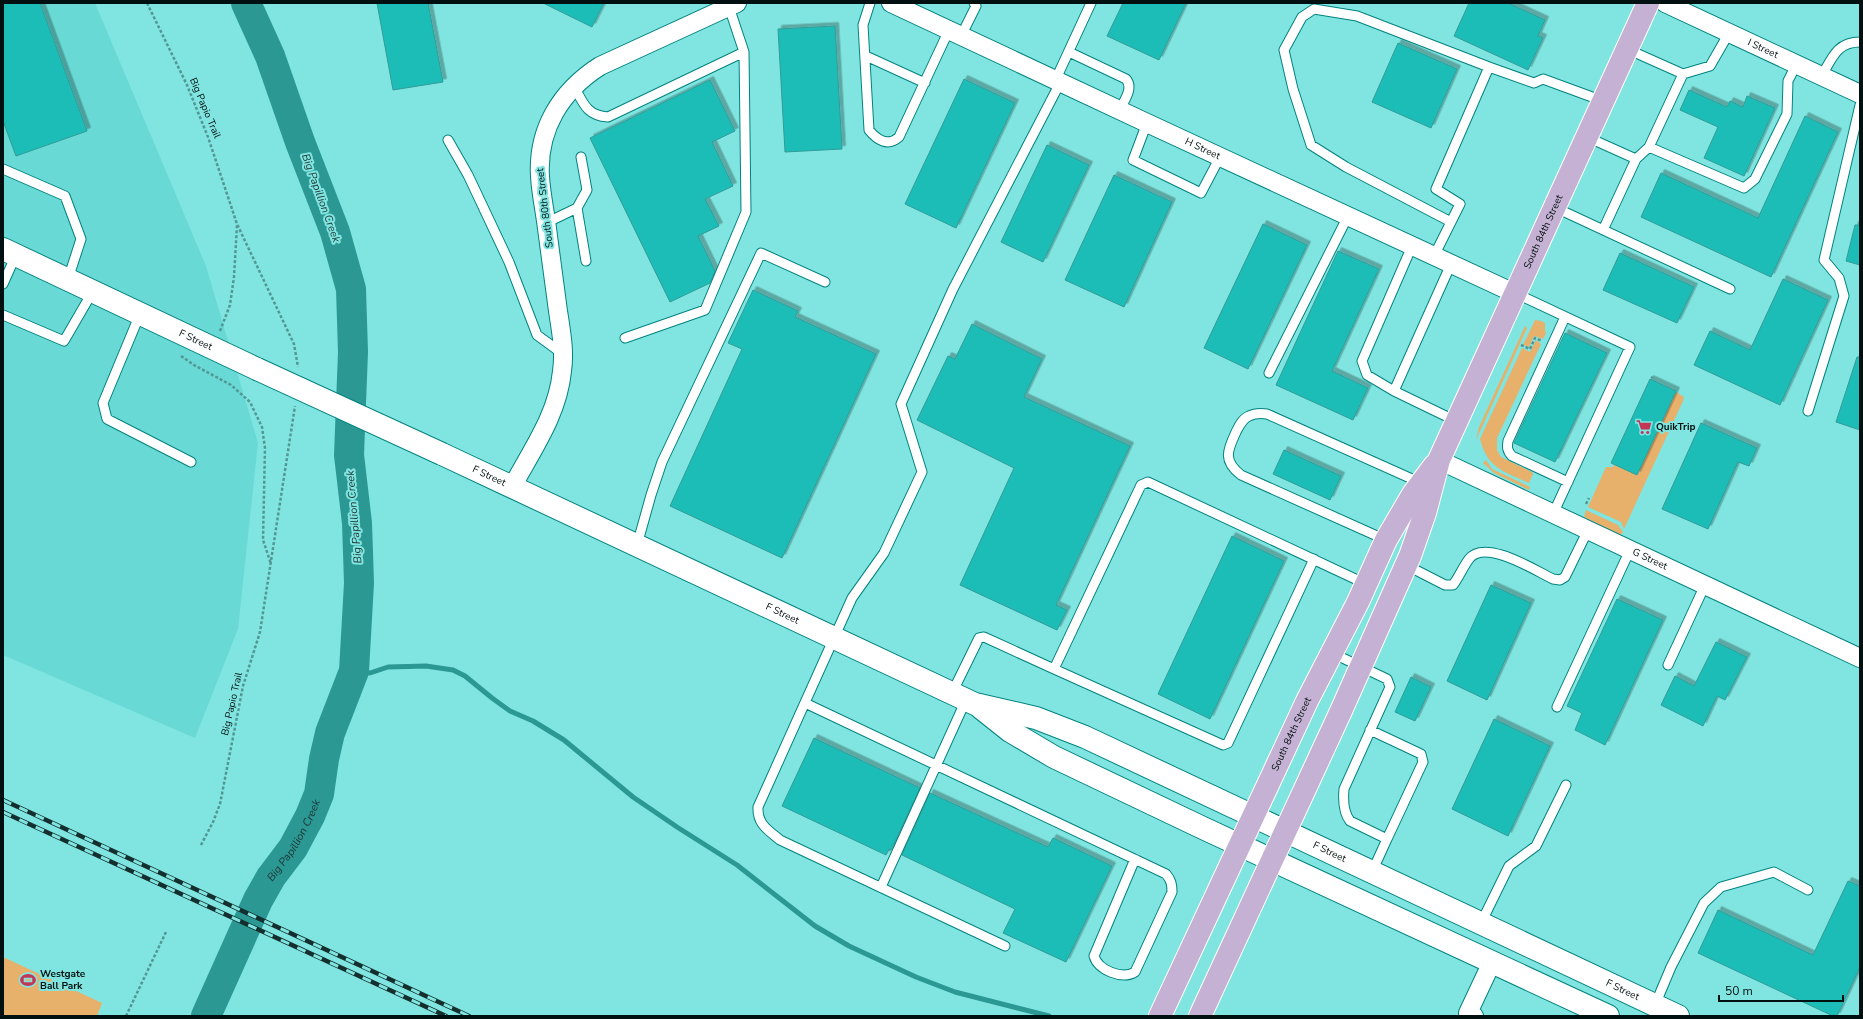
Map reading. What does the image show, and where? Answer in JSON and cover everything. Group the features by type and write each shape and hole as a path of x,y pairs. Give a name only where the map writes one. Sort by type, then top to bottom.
{"main road":[{"name":"South 84th Street","path":"1200,1016 1361,667 1406,565 1425,513 1439,460 1456,421 1648,3"},
{"name":"South 84th Street","path":"1160,1016 1307,701 1366,584 1386,540 1412,494 1439,460"}],"street":[{"name":"H Street","path":"891,3 1057,82 1514,293"},
{"name":"I Street","path":"1665,3 1860,94"},
{"name":"South 80th Street","path":"512,487 550,417 558,395 562,372 563,354 540,177 542,141 552,114 574,86 586,74 614,59 733,5"},
{"name":"F Street","path":"10,252 964,699 1010,731 1054,757 1271,860 1608,1016"},
{"name":"G Street","path":"1439,460 1860,658"},
{"name":"F Street","path":"964,699 1036,718 1085,737 1678,1016"},
{"path":"1470,1015 1492,962"}],"lane":[{"path":"870,3 863,25 866,56 869,130 875,137 884,142 894,142 899,137 924,83 955,33 976,6 974,3"},
{"path":"1005,946 780,840 763,827 758,816 758,808 852,598 884,553 922,472 901,404 953,289 1057,82 1091,3"},
{"path":"625,338 705,310 746,212 744,52 733,5"},
{"path":"1451,222 1346,166 1311,145 1293,89 1284,50 1302,17 1314,9 1357,16 1534,83 1543,79 1603,101"},
{"path":"1627,49 1683,74 1710,66 1729,33"},
{"path":"1821,77 1840,47 1849,42 1860,42"},
{"path":"574,86 585,108 598,116 608,117 744,52"},
{"path":"1069,52 1126,79 1130,88 1120,111"},
{"path":"866,56 924,83"},
{"path":"1649,147 1744,188 1755,179 1787,114 1788,81 1796,65"},
{"path":"1434,256 1460,204 1436,189 1489,67"},
{"path":"1603,230 1636,159 1649,147 1683,74"},
{"path":"1808,411 1844,296 1839,278 1824,260 1860,105"},
{"path":"1147,123 1133,160 1201,193 1220,157"},
{"path":"1587,137 1636,159"},
{"path":"448,140 468,176 509,262 537,335 563,354"},
{"path":"546,223 577,208 587,190 581,157"},
{"path":"3,169 65,196 81,239 68,279"},
{"path":"1554,207 1730,289"},
{"path":"577,208 586,261"},
{"path":"1269,374 1348,216"},
{"path":"1412,246 1362,361 1367,375 1394,391 1456,421"},
{"path":"3,284 10,252"},
{"path":"637,545 662,462 761,253 825,282"},
{"path":"1394,391 1451,264"},
{"path":"3,315 64,341 93,291"},
{"path":"1514,293 1630,347 1553,514"},
{"path":"141,313 103,403 107,419 191,462"},
{"path":"1565,317 1507,446 1508,452 1512,456 1568,482"},
{"path":"1386,540 1242,476 1234,470 1230,464 1228,449 1240,424 1248,416 1257,413 1268,414 1421,483"},
{"path":"1054,669 1142,485 1148,482 1366,584"},
{"path":"1406,565 1445,585 1453,585 1469,558 1478,553 1495,552 1553,579 1560,580 1565,577 1588,530"},
{"path":"1557,707 1630,550"},
{"path":"881,888 937,766 964,699 979,638 984,637 1223,745 1228,743 1314,559"},
{"path":"1668,665 1705,585"},
{"path":"1332,653 1387,679 1390,687 1344,789 1343,802 1350,821 1387,839"},
{"path":"805,702 937,766 1135,859 1166,874 1170,878 1172,892 1138,966 1131,974 1120,976 1099,966 1094,956 1135,859"},
{"path":"1370,730 1421,754 1423,762 1372,872"},
{"path":"1481,923 1509,866 1536,846 1566,786"},
{"path":"1655,1005 1704,903 1721,887 1774,872 1808,890"}],"path":[{"name":"Big Papio Trail","path":"147,3 187,85 208,137 237,224 234,277 230,305 219,334"},
{"path":"1521,346 1530,349 1535,338 1542,341"},
{"name":"Big Papio Trail","path":"180,355 194,365 231,385 250,402 262,427 265,448 263,540 271,564 260,632 243,686 220,804 202,845"},
{"path":"1586,504 1589,498"},
{"path":"126,1016 166,932"}],"shaded area":[{"path":"3,3 95,3 206,266 258,443 238,629 195,738 3,655"},
{"path":"1535,320 1545,323 1546,333 1543,339 1534,336 1529,347 1523,345"},
{"path":"1525,326 1527,328 1476,440 1479,427"},
{"path":"1536,340 1541,344 1497,438 1497,450 1501,457 1532,472 1533,474 1529,483 1504,472 1492,463 1483,449 1480,439 1522,348 1530,352"},
{"path":"1676,392 1684,397 1683,401 1624,529 1621,522 1588,507 1606,467 1613,467 1614,465 1637,475"},
{"path":"1486,460 1492,469 1530,487 1529,490 1494,473 1483,463"},
{"path":"1586,510 1618,525 1623,532 1620,536 1584,517"},
{"name":"Westgate Ball Park","path":"3,957 102,1003 97,1016 3,1016"}],"building":[{"path":"3,3 40,3 87,131 16,156 3,121"},
{"path":"377,3 428,3 443,82 393,90"},
{"path":"543,3 604,3 592,27"},
{"path":"1123,3 1186,3 1159,60 1107,36"},
{"path":"1469,3 1508,3 1545,20 1538,36 1543,38 1528,70 1454,36"},
{"path":"835,26 842,149 785,152 778,29"},
{"path":"1398,43 1457,69 1431,128 1372,102"},
{"path":"964,79 1015,103 956,228 905,204"},
{"path":"710,80 735,131 712,142 733,186 705,199 719,226 698,236 715,271 710,283 670,302 590,138"},
{"path":"1689,90 1727,107 1730,101 1743,107 1747,96 1775,108 1744,176 1704,158 1718,127 1680,110"},
{"path":"1805,116 1838,132 1771,277 1641,217 1661,173 1758,218"},
{"path":"1047,145 1089,165 1043,262 1001,242"},
{"path":"1114,175 1172,202 1124,307 1065,280"},
{"path":"1263,224 1307,245 1248,369 1204,348"},
{"path":"1855,225 1860,225 1860,265 1846,261"},
{"path":"1338,251 1379,269 1332,371 1368,388 1353,420 1276,385"},
{"path":"1620,253 1694,287 1677,323 1603,290"},
{"path":"1783,279 1828,300 1780,405 1694,365 1710,331 1750,350"},
{"path":"753,290 798,311 795,317 876,354 782,558 670,506 742,349 728,343"},
{"path":"972,324 1042,359 1024,397 1130,446 1056,605 1067,610 1057,630 960,585 1014,468 917,420 948,356 955,359"},
{"path":"1565,333 1607,353 1555,462 1514,443"},
{"path":"1857,357 1860,357 1860,430 1836,422"},
{"name":"QuikTrip","path":"1650,379 1676,391 1637,475 1611,463"},
{"path":"1701,423 1757,448 1749,466 1738,462 1708,529 1662,509"},
{"path":"1284,450 1341,476 1330,500 1273,474"},
{"path":"1232,536 1284,561 1210,719 1158,694"},
{"path":"1491,585 1531,603 1487,700 1447,681"},
{"path":"1617,599 1663,620 1605,745 1575,730 1582,713 1567,706"},
{"path":"1716,642 1747,657 1725,700 1717,696 1703,726 1661,705 1675,676 1694,686"},
{"path":"1411,677 1431,687 1415,721 1395,712"},
{"path":"1494,719 1550,746 1508,836 1452,809"},
{"path":"814,738 920,788 891,850 889,849 886,855 782,806"},
{"path":"930,793 1048,847 1053,838 1112,866 1066,962 1003,933 1015,909 902,855"},
{"path":"1848,881 1860,886 1860,967 1837,1016 1833,1016 1698,953 1718,910 1813,955"}],"waterway":[{"name":"Big Papillion Creek","path":"206,1016 258,900 271,877 293,848 310,816 319,794 324,759 330,733 354,671 359,583 357,523 349,455 353,352 351,289 335,232 300,142 270,56 246,3"},
{"path":"354,671 370,673 388,667 426,666 453,670 465,676 510,711 533,721 564,740 633,797 737,865 815,926 849,946 916,977 955,992 1049,1016"}],"railway":[{"path":"3,800 469,1016"},
{"path":"3,812 446,1016"}],"place":[{"name":"QuikTrip","path":"1644,427"},
{"name":"Westgate Ball Park","path":"28,980"}]}
